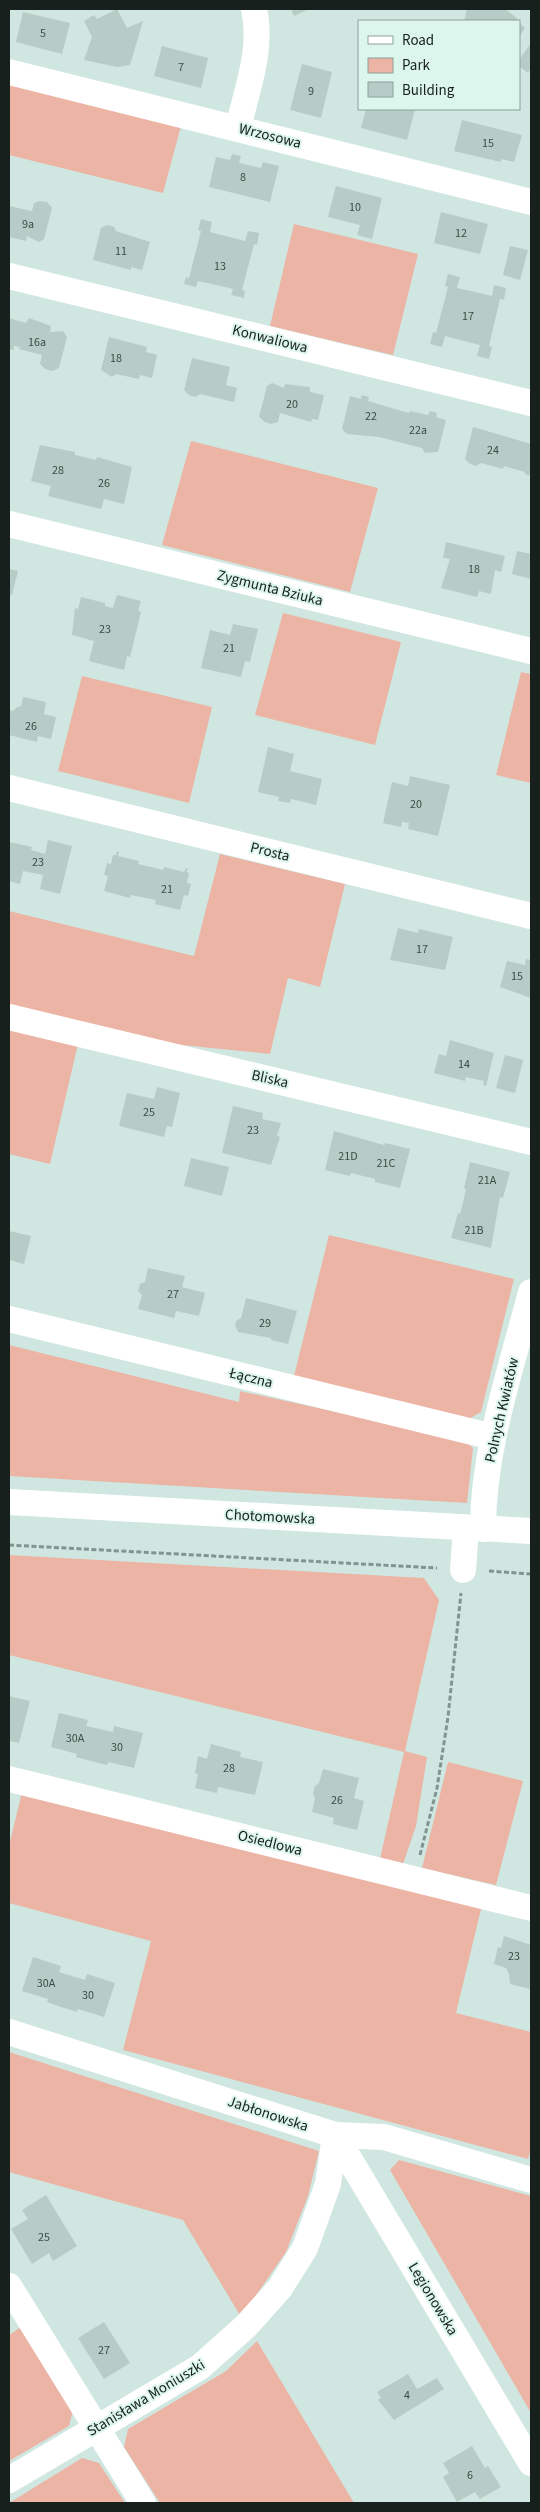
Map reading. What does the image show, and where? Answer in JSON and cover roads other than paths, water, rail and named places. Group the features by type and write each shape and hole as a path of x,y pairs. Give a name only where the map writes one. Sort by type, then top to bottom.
{"street":[{"path":"238,128 257,51 258,31 254,9"},
{"name":"Wrzosowa","path":"9,72 531,202"},
{"name":"Konwaliowa","path":"9,276 531,403"},
{"name":"Zygmunta Bziuka","path":"9,524 531,651"},
{"name":"Prosta","path":"9,788 531,916"},
{"name":"Bliska","path":"9,1017 531,1142"},
{"name":"Polnych Kwiatów","path":"463,1570 474,1528 483,1511 493,1437 531,1292"},
{"name":"Łączna","path":"9,1319 493,1437"},
{"name":"Chotomowska","path":"9,1502 531,1531"},
{"name":"Osiedlowa","path":"9,1779 531,1908"},
{"name":"Jabłonowska","path":"9,2032 334,2135 384,2137 531,2180"},
{"name":"Stanisława Moniuszki","path":"9,2480 96,2427 200,2368 246,2326 280,2288 305,2248 320,2212 328,2184 334,2135"},
{"name":"Legionowska","path":"334,2135 531,2463"},
{"path":"9,2286 143,2503"}]}
